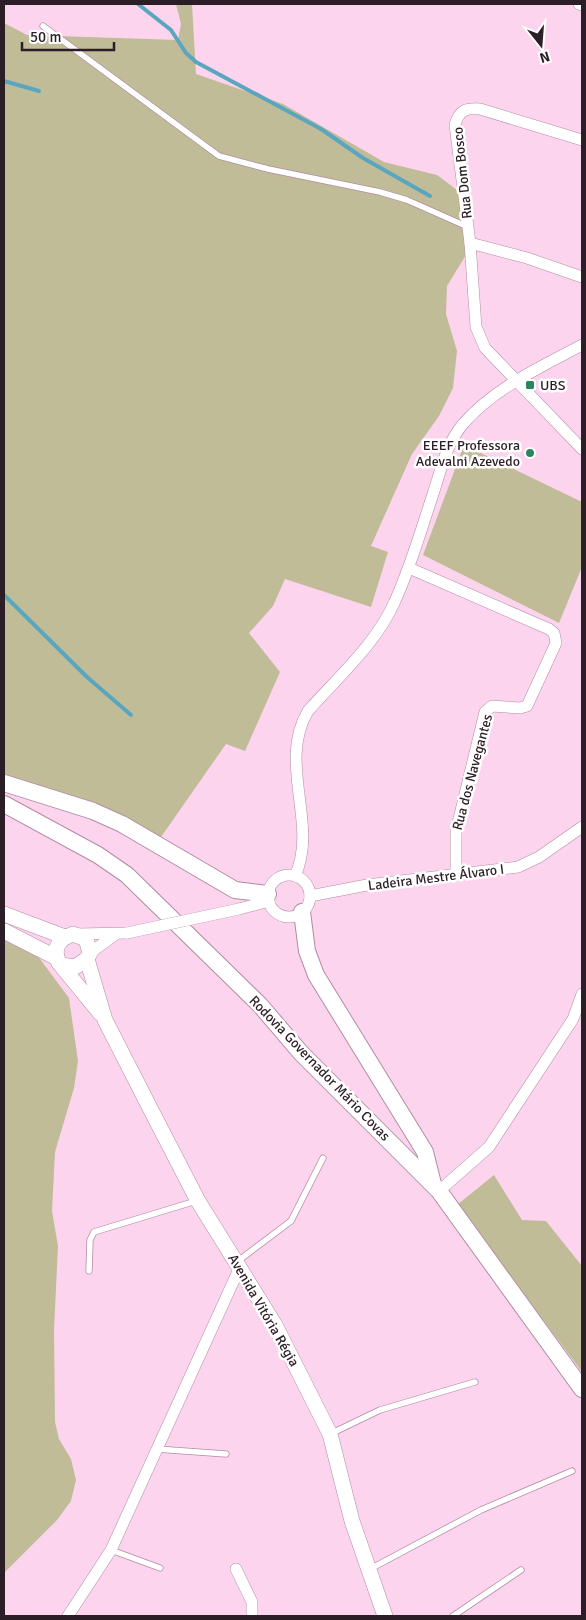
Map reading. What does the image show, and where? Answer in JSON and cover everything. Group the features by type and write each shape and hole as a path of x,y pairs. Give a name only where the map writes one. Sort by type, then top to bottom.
{"main road":[{"path":"4,783 93,811 122,824 235,890 268,898"},
{"name":"Rodovia Governador Mário Covas","path":"4,804 98,855 127,875 260,1004 301,1052 436,1187 582,1389"},
{"path":"4,812 26,816"},
{"path":"302,912 308,951 316,975 425,1152 436,1187"}],"street":[{"path":"578,4 582,5"},
{"name":"Rua Dom Bosco","path":"582,140 480,109 468,108 457,116 455,125 470,243 476,327 485,348 582,449"},
{"path":"470,243 527,258 582,277"},
{"path":"296,876 304,852 295,747 301,722 308,711 372,639 394,604 409,568 447,449 455,435 473,414 516,381 582,345"},
{"name":"Rua dos Navegantes","path":"409,568 549,629 556,637 556,643 527,706 520,708 492,706 485,712 456,832 456,874"},
{"name":"Ladeira Mestre Álvaro I","path":"310,896 367,885 518,867 539,857 582,828"},
{"path":"59,961 56,950 59,942 69,935 121,933 238,909 268,898 275,880 282,876 296,876 305,883 310,896 307,907 302,912 292,916 281,915 275,911 268,898"},
{"path":"4,914 86,939 88,956"},
{"path":"4,931 59,961 75,967 121,933"},
{"name":"Avenida Vitória Régia","path":"88,956 105,1020"},
{"name":"Avenida Vitória Régia","path":"59,961 105,1020 198,1201 275,1325 330,1434 352,1521 385,1616"},
{"path":"436,1187 489,1147 578,1016 582,994"},
{"path":"68,1616 111,1550 238,1265"},
{"path":"236,1569 252,1602 252,1616"}],"lane":[{"path":"43,26 219,156 268,169 380,192 407,200 468,227"},
{"path":"238,1265 291,1221 323,1158"},
{"path":"89,1271 90,1240 94,1232 198,1201"},
{"path":"330,1434 380,1410 475,1382"},
{"path":"156,1449 226,1454"},
{"path":"370,1569 482,1510 572,1471"},
{"path":"111,1550 160,1568"},
{"path":"453,1616 521,1570"}],"shaded area":[{"path":"176,4 192,4 196,74 283,104 384,162 437,175 457,190 462,199 466,255 447,286 446,314 457,351 453,388 439,416 412,454 371,546 388,552 371,607 285,579 273,606 249,633 280,672 245,751 226,744 161,837 83,803 4,774 4,23 27,35 178,40 181,24"},
{"path":"464,445 582,502 582,567 559,623 423,555"},
{"path":"4,937 37,955 69,998 78,1061 74,1088 55,1152 52,1211 58,1246 54,1330 55,1422 59,1439 71,1459 76,1480 71,1501 57,1520 4,1573"},
{"path":"494,1175 522,1220 546,1221 582,1266 582,1372 457,1205"}],"waterway":[{"path":"138,4 171,30 186,53 196,62 321,129 363,158 430,196"},
{"path":"4,81 39,91"},
{"path":"4,595 87,677 131,715"}],"place":[{"name":"UBS","path":"530,385"},
{"name":"EEEF Professora Adevalni Azevedo","path":"530,453"}]}
